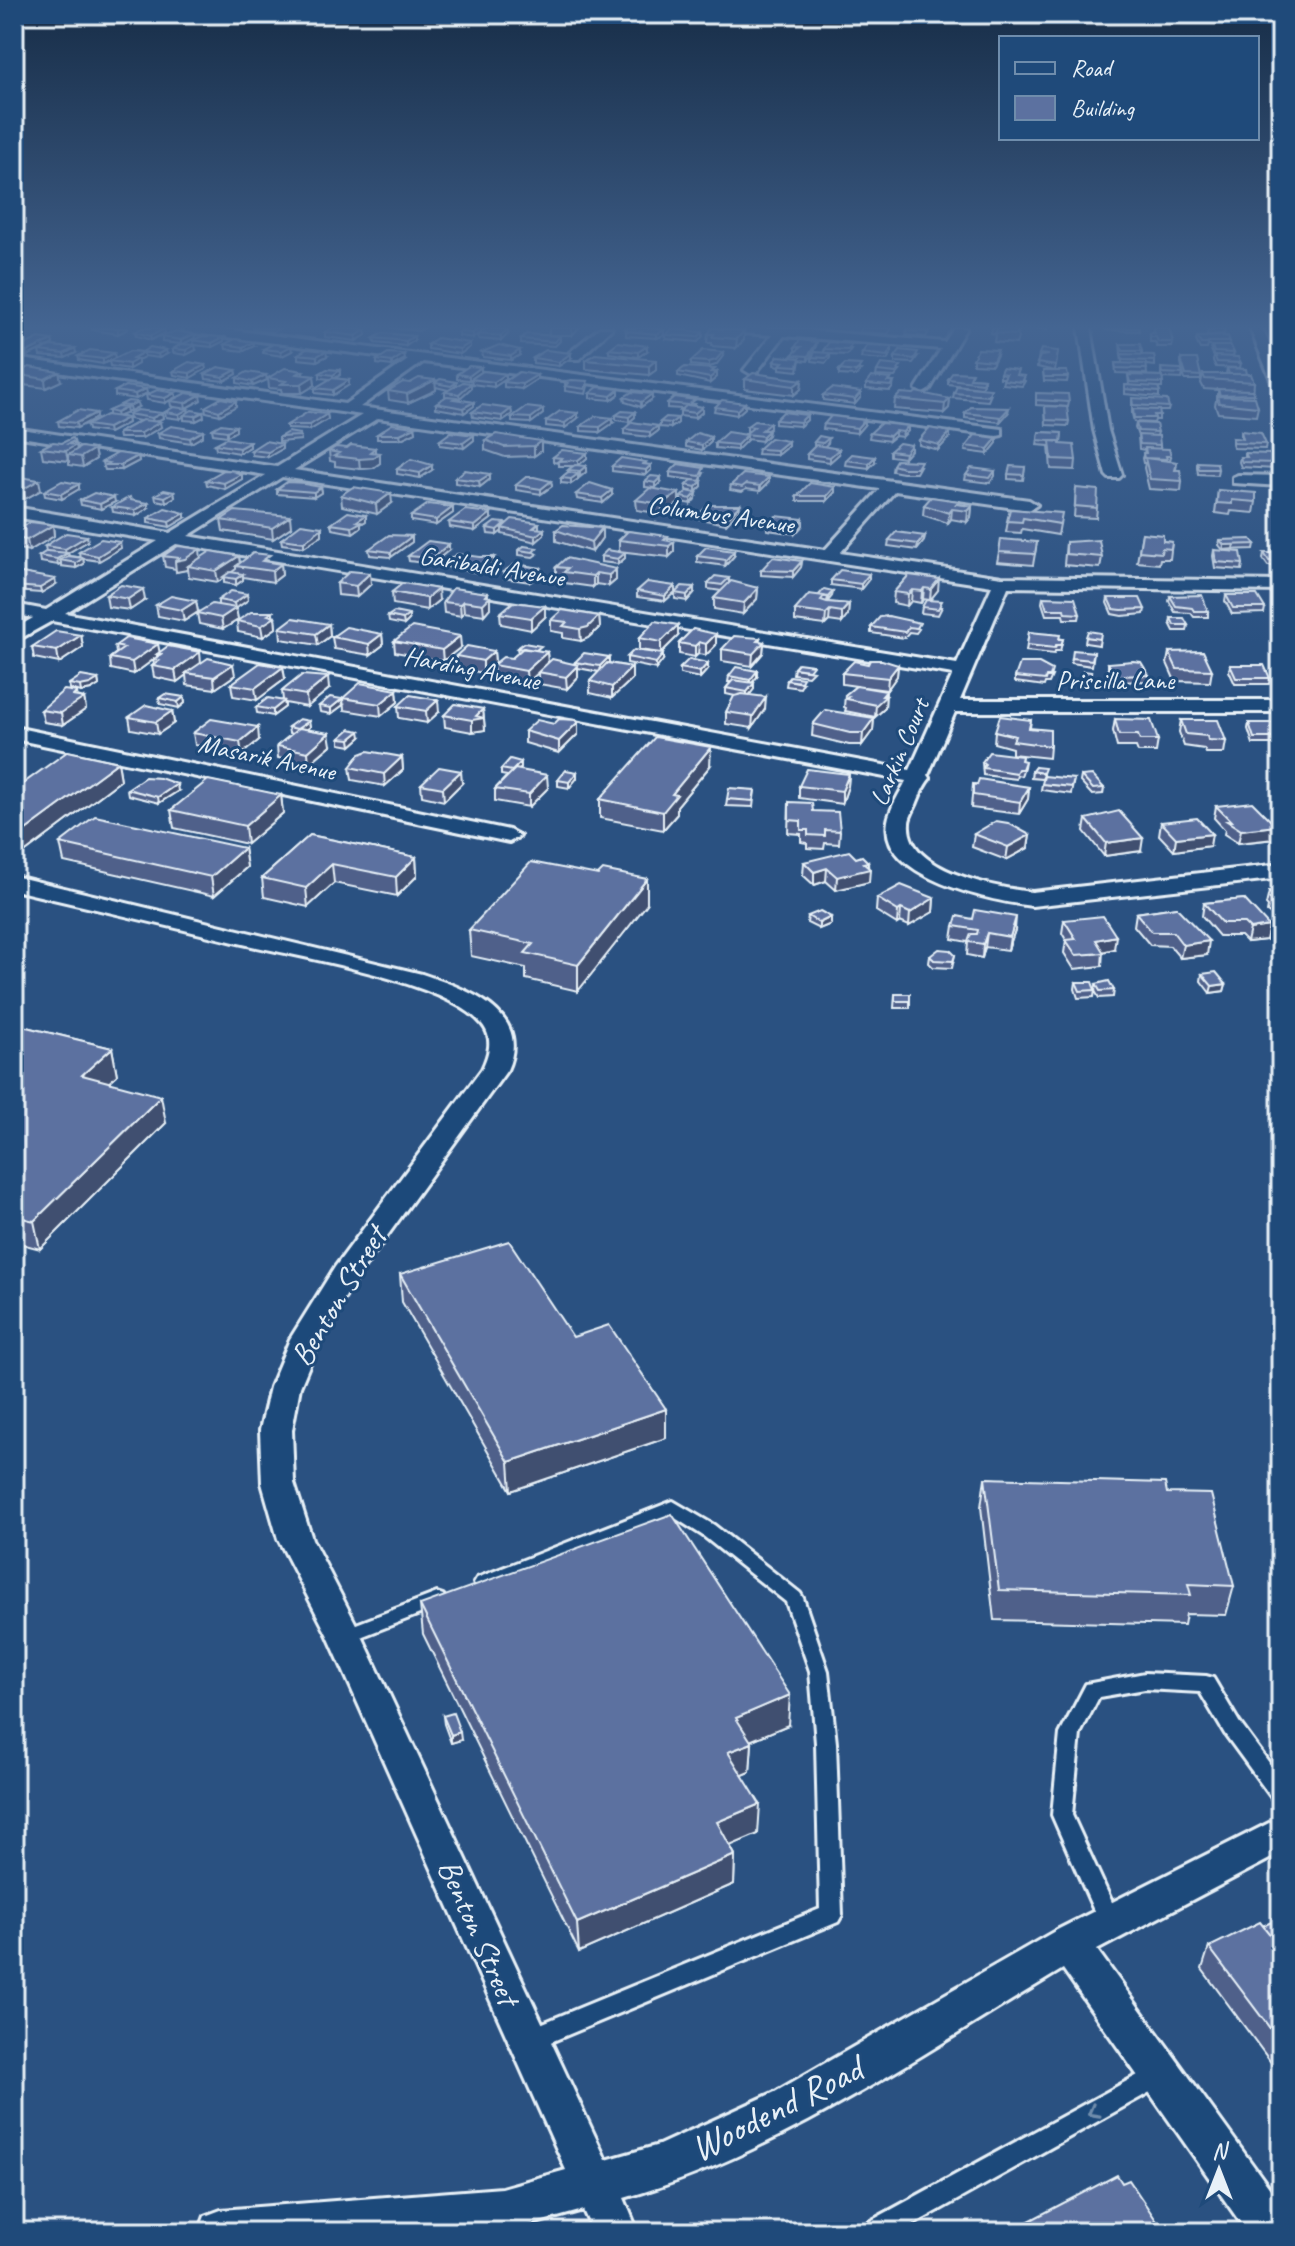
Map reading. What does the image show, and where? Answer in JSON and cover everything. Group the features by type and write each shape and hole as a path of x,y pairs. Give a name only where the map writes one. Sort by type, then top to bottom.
{"street":[{"name":"Columbus Avenue","path":"19,433 1002,582 1281,586"},
{"path":"14,637 344,433"},
{"path":"509,433 1029,505"},
{"path":"1102,433 1114,475"},
{"path":"1238,480 1281,481"},
{"path":"830,554 891,486"},
{"name":"Garibaldi Avenue","path":"14,512 962,670"},
{"name":"Larkin Court","path":"1002,582 962,670 920,778 898,822 897,832 905,851 921,865 996,895 1052,899 1281,871"},
{"name":"Harding Avenue","path":"14,609 920,778"},
{"name":"Priscilla Lane","path":"949,706 1281,706"},
{"name":"Masarik Avenue","path":"14,733 509,836"},
{"name":"Benton Street","path":"14,883 379,969 425,983 463,998 487,1015 501,1036 502,1052 494,1070 345,1274 305,1339 285,1387 276,1430 278,1483 295,1539 345,1636 616,2232"},
{"name":"Woodend Road","path":"221,2232 502,2210 662,2166 790,2107 1069,1944 1281,1834"},
{"path":"1069,1944 1274,2232"}],"lane":[{"path":"345,1636 673,1508 708,1530 794,1598 819,1671 826,1743 831,1915 529,2040"},
{"path":"1111,1922 1062,1815 1070,1734 1093,1690 1145,1681 1206,1684 1232,1728 1281,1795"},
{"path":"876,2232 1161,2074"}],"building":[{"path":"158,433 200,433 190,438"},
{"path":"287,433 300,434 300,436 279,437"},
{"path":"450,433 474,435 463,443 440,440"},
{"path":"697,433 711,437 702,445 686,442"},
{"path":"726,433 747,435 737,445 715,443"},
{"path":"747,433 766,433 763,436"},
{"path":"925,433 949,433 939,445 919,440"},
{"path":"1039,433 1062,433 1061,442 1038,440"},
{"path":"1241,433 1261,433 1266,444 1234,443 1232,438 1243,439"},
{"path":"496,434 541,441 534,446 504,447 485,440"},
{"path":"975,435 997,438 988,449 966,446"},
{"path":"1138,435 1159,436 1160,445 1140,444"},
{"path":"819,436 829,438 823,443 814,442"},
{"path":"72,438 74,441 68,444 76,445 66,451 41,448 53,442 62,443"},
{"path":"226,438 250,442 239,448 215,444"},
{"path":"770,438 788,441 777,450 758,449"},
{"path":"265,441 282,444 268,452 251,450"},
{"path":"1050,441 1074,445 1076,460 1052,459"},
{"path":"899,443 911,445 905,453 890,451"},
{"path":"351,445 375,448 370,452 380,453 373,458 359,459 334,456 339,453 329,451"},
{"path":"816,445 839,449 830,457 807,454"},
{"path":"81,447 94,449 81,457 68,455"},
{"path":"1145,448 1169,449 1171,456 1166,456 1167,459 1144,458"},
{"path":"562,450 587,453 578,460 558,461 562,458 553,457"},
{"path":"118,453 138,456 121,465 104,465 108,463 102,462"},
{"path":"1245,453 1270,454 1276,463 1242,462 1240,457 1247,457"},
{"path":"852,454 875,457 869,463 846,460"},
{"path":"621,458 651,465 646,470 612,466"},
{"path":"1145,458 1177,462 1175,470 1180,470 1182,481 1150,479"},
{"path":"411,459 432,465 420,473 397,469"},
{"path":"896,460 921,461 917,468 903,468 893,465"},
{"path":"1197,462 1217,463 1218,469 1199,469"},
{"path":"678,464 704,468 700,476 670,472"},
{"path":"575,465 586,466 580,471 568,470"},
{"path":"1010,466 1025,467 1024,475 1008,474"},
{"path":"971,468 995,471 990,478 966,475"},
{"path":"224,470 242,474 224,483 206,480"},
{"path":"465,470 490,474 479,481 455,478"},
{"path":"568,472 578,474 571,479 561,478"},
{"path":"743,474 769,477 760,486 731,485"},
{"path":"14,476 39,480 23,489 14,487"},
{"path":"651,476 661,477 655,483 645,481"},
{"path":"526,477 551,481 541,489 516,485"},
{"path":"692,480 702,481 696,487 686,485"},
{"path":"62,481 79,484 61,494 44,491"},
{"path":"287,482 321,487 314,492 277,489"},
{"path":"590,483 612,490 602,498 576,494"},
{"path":"810,483 835,487 827,496 797,496"},
{"path":"353,487 391,493 376,504 341,495"},
{"path":"650,488 679,493 662,504 636,500"},
{"path":"1076,488 1098,490 1097,508 1075,506"},
{"path":"164,490 174,492 165,497 155,495"},
{"path":"1218,490 1256,493 1256,502 1232,500 1232,504 1217,503"},
{"path":"687,491 697,493 691,499 681,497"},
{"path":"94,493 114,497 100,504 80,500"},
{"path":"130,497 131,500 148,503 135,510 112,507"},
{"path":"931,497 972,506 968,511 952,509 949,513 924,505"},
{"path":"428,504 453,507 436,520 411,516"},
{"path":"708,505 740,505 726,519 699,514"},
{"path":"165,508 185,513 169,522 148,518"},
{"path":"1010,509 1062,513 1060,524 1023,518 1022,522 1007,521"},
{"path":"465,510 491,513 475,526 449,522"},
{"path":"235,511 290,516 272,528 221,520"},
{"path":"348,512 366,515 352,527 331,524"},
{"path":"776,516 803,519 795,528 767,524"},
{"path":"512,519 539,523 533,528 544,529 536,536 502,528"},
{"path":"31,522 53,525 27,540 14,538 14,531"},
{"path":"495,522 505,523 497,530 487,528"},
{"path":"301,524 322,527 304,542 281,539"},
{"path":"563,525 602,528 591,542 556,530"},
{"path":"628,531 668,536 664,540 674,542 669,546 619,540"},
{"path":"896,532 925,536 918,544 889,540"},
{"path":"66,533 87,536 65,549 45,546"},
{"path":"1142,533 1163,535 1163,541 1172,542 1171,549 1162,548 1161,553 1139,551"},
{"path":"389,535 412,536 391,552 369,549"},
{"path":"101,539 120,542 98,556 79,552"},
{"path":"1001,539 1037,542 1035,554 999,552"},
{"path":"1251,539 1255,544 1224,545 1220,540"},
{"path":"1099,540 1102,557 1066,554 1066,542"},
{"path":"428,541 449,544 432,558 408,556"},
{"path":"178,546 200,549 185,559 175,561 179,558 163,556"},
{"path":"524,546 537,548 533,552 519,550"},
{"path":"706,547 734,551 726,560 697,556"},
{"path":"607,550 625,553 618,559 601,556"},
{"path":"1214,550 1241,552 1243,564 1216,562"},
{"path":"47,551 68,553 57,559 39,556"},
{"path":"211,551 239,556 216,571 188,566"},
{"path":"1273,551 1281,551 1281,561 1269,561 1264,553 1275,553"},
{"path":"253,553 270,555 262,561 281,564 272,571 236,566"},
{"path":"457,554 494,557 479,568 446,561"},
{"path":"68,556 83,558 76,563 60,560"},
{"path":"773,557 802,561 793,571 761,570"},
{"path":"566,558 616,569 609,575 596,573 593,576 564,572 568,568 556,567"},
{"path":"515,564 541,568 530,577 503,572"},
{"path":"840,570 869,574 861,584 831,580"},
{"path":"350,571 370,573 356,586 337,583"},
{"path":"230,572 243,574 236,579 223,577"},
{"path":"22,573 55,579 40,588 14,586 14,577"},
{"path":"909,575 939,579 931,589 912,590 908,594 894,592"},
{"path":"715,576 729,578 722,585 708,583"},
{"path":"731,581 758,588 744,603 714,598"},
{"path":"647,582 675,586 665,596 637,591"},
{"path":"403,583 438,589 427,598 392,592"},
{"path":"121,585 143,589 128,599 106,595"},
{"path":"682,586 694,587 687,595 675,593"},
{"path":"453,588 488,593 485,596 490,597 483,604 443,602"},
{"path":"824,589 833,591 828,597 819,595"},
{"path":"231,591 247,594 234,603 218,600"},
{"path":"809,594 824,596 821,600 827,602 849,604 842,612 830,610 826,614 795,610"},
{"path":"1202,595 1208,611 1176,606 1170,596"},
{"path":"1226,595 1257,595 1265,608 1233,608"},
{"path":"171,596 196,601 182,610 156,605"},
{"path":"1043,597 1075,598 1080,614 1065,613 1064,609 1047,609"},
{"path":"1108,598 1140,598 1145,609 1113,609"},
{"path":"926,600 942,601 938,609 922,607"},
{"path":"513,602 545,606 531,618 500,613"},
{"path":"212,604 236,608 221,618 197,613"},
{"path":"562,610 599,616 588,627 580,629 563,626 567,622 551,620"},
{"path":"251,612 273,612 268,615 275,617 261,626 237,621"},
{"path":"394,612 409,615 403,619 388,616"},
{"path":"880,617 920,623 917,628 909,627 905,632 871,627"},
{"path":"293,618 329,624 316,634 280,628"},
{"path":"1171,618 1184,618 1188,625 1174,625"},
{"path":"655,621 678,625 661,642 639,638"},
{"path":"346,627 382,634 369,644 332,637"},
{"path":"412,627 460,636 442,650 394,641"},
{"path":"693,629 716,634 706,644 699,642 695,646 679,643"},
{"path":"56,631 81,635 57,651 32,647"},
{"path":"1088,631 1101,633 1100,639 1086,637"},
{"path":"1029,632 1060,635 1059,639 1063,639 1061,645 1055,648 1027,645"},
{"path":"734,636 760,638 757,641 764,642 753,654 722,649"},
{"path":"126,638 158,644 132,662 110,658 124,648 115,646"},
{"path":"524,643 541,646 536,650 517,648"},
{"path":"168,646 200,652 175,670 152,666 159,661 153,660 161,654 157,654"},
{"path":"467,646 494,651 483,661 456,656"},
{"path":"523,648 547,652 526,671 493,665 503,657 512,658"},
{"path":"634,650 663,654 656,663 627,657"},
{"path":"1073,650 1094,652 1092,660 1072,658"},
{"path":"1203,651 1212,670 1177,669 1169,652"},
{"path":"584,653 609,657 600,666 575,662"},
{"path":"208,658 233,664 214,677 186,673"},
{"path":"552,659 578,665 566,677 538,672"},
{"path":"689,659 708,663 700,672 680,668"},
{"path":"870,660 898,665 888,678 842,673 854,661 868,664"},
{"path":"1141,662 1149,675 1115,676 1108,663"},
{"path":"260,663 283,667 255,688 231,684"},
{"path":"607,663 632,667 612,687 590,681"},
{"path":"798,663 813,665 809,670 794,668"},
{"path":"1020,663 1039,663 1052,670 1050,677 1045,680 1015,677"},
{"path":"1230,665 1264,665 1270,678 1236,678"},
{"path":"736,667 757,671 750,680 729,676"},
{"path":"1083,671 1092,672 1091,677 1081,676"},
{"path":"302,675 328,677 306,695 282,691"},
{"path":"81,676 98,679 80,686 69,684"},
{"path":"790,676 803,678 801,682 787,680"},
{"path":"733,680 754,683 747,692 726,688"},
{"path":"360,683 397,690 380,704 343,698"},
{"path":"856,686 886,691 882,696 886,696 876,705 846,699 849,696 845,695"},
{"path":"64,690 77,692 73,696 84,698 61,713 41,710"},
{"path":"165,694 184,697 178,702 159,698"},
{"path":"410,695 438,700 426,711 398,706"},
{"path":"734,696 766,697 753,716 726,712"},
{"path":"330,697 342,699 331,708 319,706"},
{"path":"268,698 284,701 273,710 256,707"},
{"path":"455,704 483,709 476,716 484,718 472,720 444,715"},
{"path":"146,705 172,711 156,722 129,717"},
{"path":"825,710 874,718 863,733 850,733 813,724"},
{"path":"1000,716 1031,720 1029,728 1050,730 1050,746 1013,741 1015,736 995,731"},
{"path":"211,719 258,727 240,742 193,733"},
{"path":"299,719 309,721 297,729 288,727"},
{"path":"559,719 578,722 559,741 525,731 537,720 554,724"},
{"path":"1115,719 1151,720 1158,740 1140,740 1138,735 1119,735"},
{"path":"1181,720 1218,720 1226,741 1186,734"},
{"path":"1249,723 1281,723 1281,738 1254,738"},
{"path":"299,728 329,733 308,752 277,746"},
{"path":"350,729 360,731 350,739 340,738"},
{"path":"655,737 711,747 672,794 677,795 663,812 600,799"},
{"path":"68,751 118,762 19,835 14,834 14,790"},
{"path":"368,751 402,757 384,774 350,767 360,754"},
{"path":"989,752 1022,756 1021,760 1025,761 1022,769 1016,773 983,768 985,764 982,762"},
{"path":"510,759 521,762 512,771 501,769"},
{"path":"439,767 461,771 443,788 421,784"},
{"path":"1035,767 1045,768 1043,773 1032,771"},
{"path":"515,769 547,775 529,794 495,789"},
{"path":"807,769 849,774 842,791 799,786"},
{"path":"566,770 577,772 569,782 558,780"},
{"path":"1092,775 1104,788 1093,789 1081,776"},
{"path":"1044,776 1074,779 1072,787 1042,784"},
{"path":"145,777 177,784 158,797 127,789"},
{"path":"979,779 1029,787 1020,802 973,795 973,784 977,785"},
{"path":"208,780 281,795 245,826 171,810"},
{"path":"729,788 755,790 753,801 727,799"},
{"path":"789,802 812,803 813,811 838,812 840,831 825,830 825,836 808,835 808,830 801,830 801,821 789,820"},
{"path":"1252,802 1276,826 1241,830 1227,821 1231,821 1216,806"},
{"path":"1119,811 1143,838 1106,843 1086,819"},
{"path":"95,816 244,848 211,877 60,843"},
{"path":"1197,818 1212,834 1176,838 1161,822"},
{"path":"996,821 1008,823 1030,835 1008,847 974,834"},
{"path":"310,835 416,857 396,877 332,864 306,888 262,878"},
{"path":"849,851 856,858 862,856 868,862 863,863 870,869 837,877 827,868 814,872 804,862"},
{"path":"531,862 598,875 603,870 647,879 578,965 525,953 533,944 469,930"},
{"path":"901,885 934,898 910,913 901,909 898,911 877,898"},
{"path":"1281,890 1281,907 1270,899 1275,898 1269,892"},
{"path":"1244,899 1269,926 1250,929 1244,923 1222,923 1204,903"},
{"path":"1176,907 1209,941 1183,945 1173,932 1152,932 1136,913"},
{"path":"975,910 1016,917 1010,937 987,933 983,944 968,942 971,934 977,934 978,930 954,926 957,916 973,919"},
{"path":"820,911 831,917 819,923 808,916"},
{"path":"1103,916 1116,936 1096,940 1104,953 1076,955 1066,940 1076,939 1064,920"},
{"path":"1280,929 1281,935 1275,935 1271,930"},
{"path":"939,949 950,950 955,955 953,961 934,960 930,956"},
{"path":"1216,972 1226,984 1212,986 1202,974"},
{"path":"1109,981 1114,990 1100,991 1096,984"},
{"path":"1076,982 1092,982 1095,990 1080,991"},
{"path":"895,994 910,994 910,1001 895,1001"},
{"path":"14,1024 112,1048 82,1075 161,1096 34,1221 14,1216"},
{"path":"509,1241 573,1337 609,1325 666,1409 509,1462 400,1274"},
{"path":"985,1478 1165,1483 1167,1493 1211,1494 1234,1586 1188,1584 1191,1595 999,1590"},
{"path":"672,1514 790,1695 736,1718 752,1743 728,1752 760,1804 717,1822 735,1855 577,1923 420,1605"},
{"path":"453,1713 460,1732 451,1735 443,1716"},
{"path":"1281,1918 1281,1948 1263,1926"},
{"path":"1260,1922 1281,1948 1281,2043 1209,1947"},
{"path":"1117,2175 1122,2183 1129,2180 1164,2232 1008,2232"}]}
